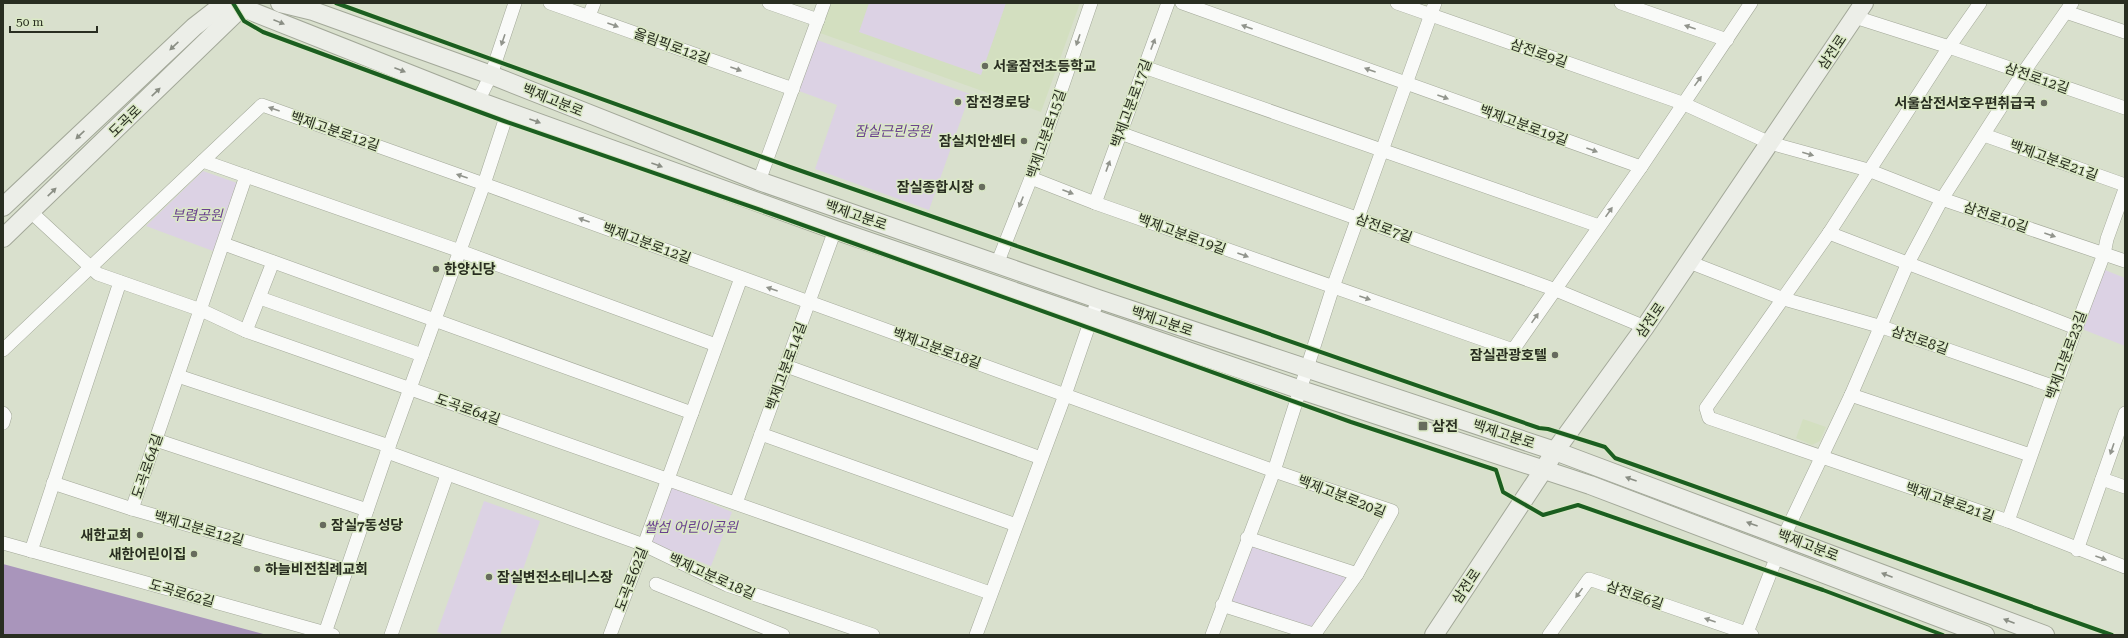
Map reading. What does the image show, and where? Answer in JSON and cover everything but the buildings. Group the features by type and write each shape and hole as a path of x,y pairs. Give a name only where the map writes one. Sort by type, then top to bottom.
{"main road":[{"path":"194,27 204,3"},
{"name":"도곡로","path":"3,207 194,27 226,3"},
{"name":"백제고분로","path":"280,3 306,7 491,75 759,181 1098,300 1555,451 2045,635"},
{"name":"도곡로","path":"3,238 243,5"},
{"name":"백제고분로","path":"243,5 478,101 835,230 1301,390 1544,469 1985,635"},
{"name":"삼전로","path":"1434,635 1555,451 1645,327 1859,10"}],"street":[{"path":"478,101 491,75 515,3"},
{"name":"올림픽로12길","path":"550,3 793,89"},
{"path":"589,16 594,3"},
{"path":"769,3 818,20"},
{"path":"759,181 824,3"},
{"name":"백제고분로15길","path":"997,264 1031,178 1090,3"},
{"name":"백제고분로17길","path":"1095,203 1168,3"},
{"name":"백제고분로19길","path":"1182,3 1641,167"},
{"name":"삼전로9길","path":"1397,3 1433,9 1682,103 1770,143"},
{"path":"1621,3 1727,40"},
{"path":"1556,290 1751,3"},
{"path":"1784,298 1829,233 1868,170 1949,47 1980,3"},
{"path":"1784,536 1851,395 1908,265 1942,199 2023,73 2069,7 2125,32"},
{"path":"1212,635 1222,605 1274,471 1333,287 1433,9"},
{"name":"삼전로12길","path":"1859,10 1949,47 2125,108"},
{"path":"1144,67 1599,226"},
{"name":"백제고분로12길","path":"3,350 262,105 809,302"},
{"path":"329,634 346,570 409,389 436,319 484,184 508,111"},
{"name":"삼전로7길","path":"1120,133 1556,290 1645,327"},
{"name":"백제고분로21길","path":"1984,135 2125,185"},
{"name":"삼전로10길","path":"1770,143 1868,170 1942,199 2125,261"},
{"path":"203,161 460,251 716,345"},
{"name":"도곡로64길","path":"132,509 224,244 246,176"},
{"name":"백제고분로19길","path":"1031,178 1095,203 1513,350 1556,290"},
{"name":"백제고분로23길","path":"2008,521 2030,455 2104,254 2107,239 2125,189"},
{"name":"도곡로64길","path":"31,212 90,269 98,274 201,310 246,331 736,503"},
{"name":"백제고분로14길","path":"736,503 835,230"},
{"path":"1829,233 1908,265 2076,328"},
{"path":"224,244 436,319 692,413"},
{"path":"246,331 273,262"},
{"name":"삼전로8길","path":"1689,262 1784,298 1882,327 2055,387"},
{"path":"668,479 741,278"},
{"path":"31,551 52,483 120,282"},
{"path":"260,298 422,355"},
{"name":"백제고분로21길","path":"1784,298 1706,408 1709,418 2008,521 2077,550 2125,567"},
{"path":"976,635 990,592 1065,395 1098,300"},
{"name":"백제고분로18길","path":"809,302 1274,471"},
{"path":"786,366 1041,458"},
{"path":"178,376 388,449 447,475 644,545"},
{"path":"1851,395 2030,455"},
{"path":"3,413 6,416 3,423"},
{"path":"2077,550 2125,413"},
{"path":"761,434 1016,525"},
{"path":"156,440 367,510"},
{"name":"백제고분로20길","path":"1274,471 1392,511 1357,574 1315,635"},
{"path":"391,635 447,475"},
{"name":"도곡로62길","path":"610,635 668,479"},
{"path":"2102,479 2125,487"},
{"name":"백제고분로12길","path":"52,483 132,509 346,570"},
{"path":"736,503 990,592"},
{"path":"1248,538 1357,574"},
{"name":"도곡로62길","path":"3,543 329,634"},
{"name":"백제고분로18길","path":"644,545 727,585 872,635"},
{"path":"1748,634 1777,556"},
{"name":"삼전로6길","path":"1549,635 1589,579 1748,634"},
{"path":"656,584 784,635"},
{"path":"1222,605 1315,635"}],"shaded area":[{"name":"서울잠전초등학교","path":"831,3 1080,3 1041,112 820,33"},
{"path":"1803,419 1826,427 1820,441 1812,445 1796,438"},
{"path":"3,564 267,635 3,635"}],"green space":[{"path":"869,3 1006,3 981,75 859,32"},
{"name":"잠실근린공원","path":"817,40 970,94 929,210 815,169 837,105 799,91"},
{"name":"부렴공원","path":"203,171 240,184 213,251 146,226"},
{"path":"2105,270 2125,278 2125,346 2082,329"},
{"name":"쌀섬 어린이공원","path":"671,487 732,512 711,566 649,542"},
{"name":"잠실변전소테니스장","path":"484,501 540,521 500,635 446,635 437,632"},
{"path":"1247,538 1357,574 1314,634 1222,605"}],"cycle path":[{"path":"233,3 244,21 263,32 504,121 772,214 1351,422 1496,470 1503,492 1543,515 1578,505 1823,590 1943,635"},
{"path":"336,3 790,167 1539,428 1548,429 1605,447 1615,458 2112,635"}],"place":[{"name":"서울잠전초등학교","path":"985,66"},
{"name":"잠전경로당","path":"958,102"},
{"name":"서울삼전서호우편취급국","path":"2044,103"},
{"name":"잠실치안센터","path":"1024,141"},
{"name":"잠실종합시장","path":"982,187"},
{"name":"한양신당","path":"436,269"},
{"name":"잠실관광호텔","path":"1555,355"},
{"name":"삼전","path":"1423,426"},
{"name":"잠실7동성당","path":"323,525"},
{"name":"새한교회","path":"140,535"},
{"name":"새한어린이집","path":"194,554"},
{"name":"하늘비전침례교회","path":"257,569"},
{"name":"잠실변전소테니스장","path":"489,577"}]}
